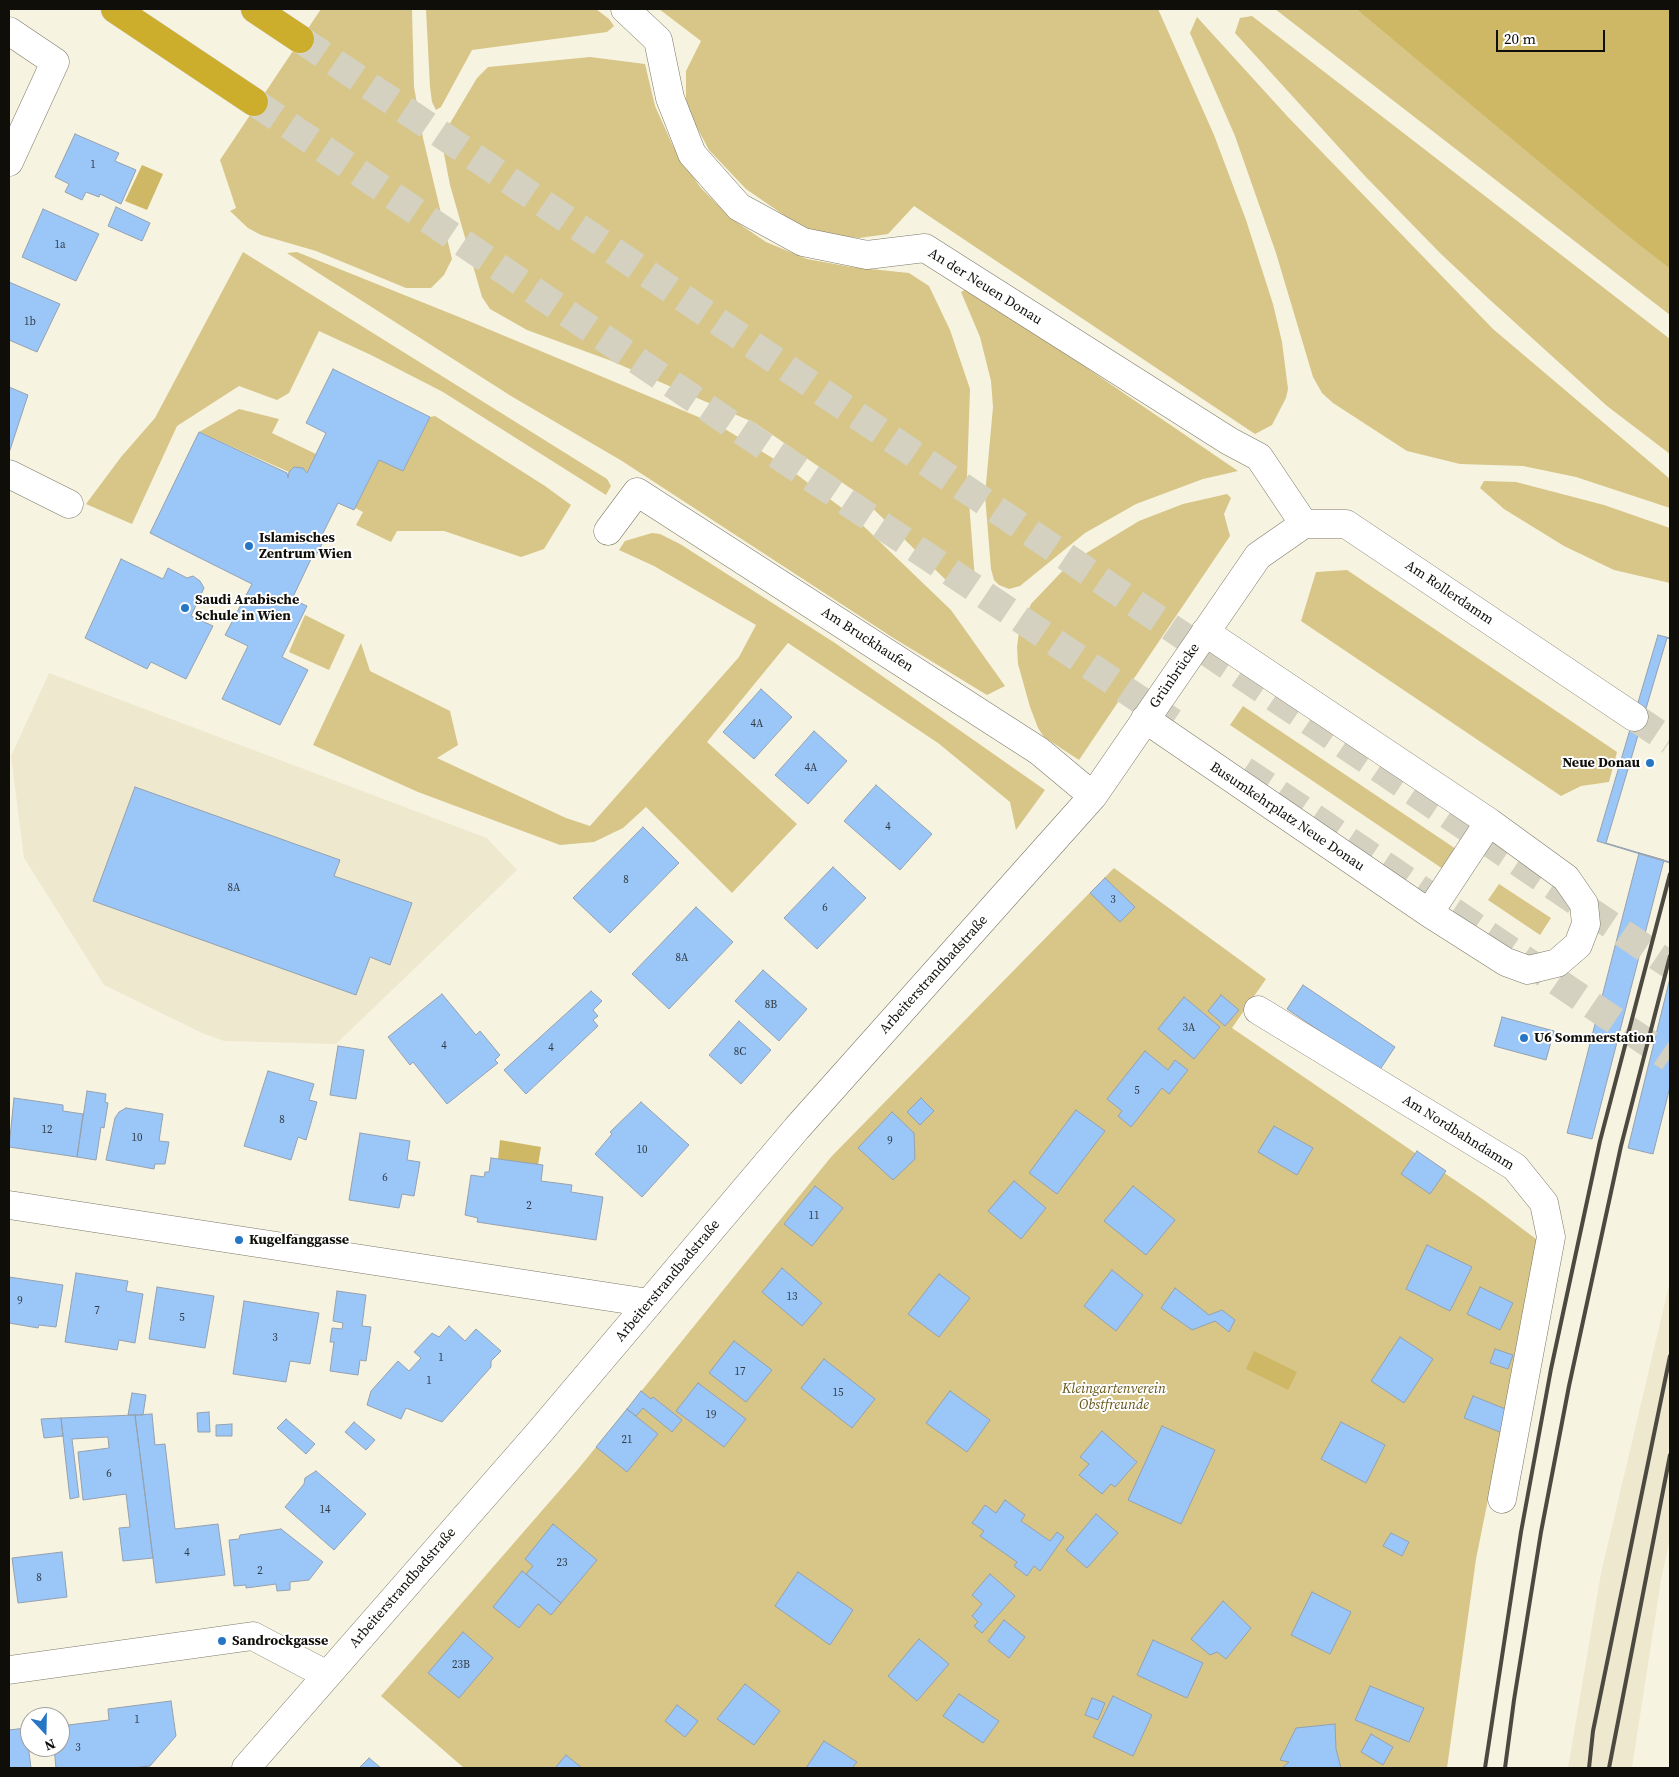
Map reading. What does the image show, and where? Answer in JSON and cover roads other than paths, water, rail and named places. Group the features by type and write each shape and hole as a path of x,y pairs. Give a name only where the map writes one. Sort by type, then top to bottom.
{"highway":[{"path":"116,9 254,102"},
{"path":"255,9 300,39"}],"street":[{"name":"An der Neuen Donau","path":"625,9 658,40 670,98 692,154 740,206 803,242 867,255 925,248 1229,441 1259,457 1304,524"},
{"path":"9,31 55,62 9,162"},
{"path":"9,474 69,504"},
{"name":"Am Bruckhaufen","path":"608,531 637,492 1038,751 1093,796"},
{"name":"Grünbrücke","path":"1093,796 1258,556 1304,524"},
{"name":"Am Rollerdamm","path":"1304,524 1346,524 1634,717"},
{"name":"Busumkehrplatz Neue Donau","path":"1145,719 1430,913 1506,962 1528,970 1557,963 1578,945 1586,924 1584,904 1566,878 1489,822 1205,632"},
{"name":"Arbeiterstrandbadstraße","path":"246,1768 538,1434 797,1128 1093,796"},
{"path":"1430,913 1489,822"},
{"name":"Am Nordbahndamm","path":"1258,1010 1516,1167 1544,1203 1551,1237 1502,1499"},
{"path":"9,1205 649,1303"},
{"path":"9,1670 253,1636 327,1675"}],"tunnel":[{"path":"300,39 1670,965"},
{"path":"254,102 1173,722"},
{"path":"1634,717 1670,741"},
{"path":"1244,770 1670,1058"}],"railway":[{"path":"1485,1768 1521,1532 1551,1369 1600,1141 1670,874"},
{"path":"1505,1768 1541,1532 1569,1386 1621,1146 1670,956"},
{"path":"1589,1768 1593,1731 1670,1356"},
{"path":"1609,1768 1670,1455"}],"place":[{"name":"Islamisches Zentrum Wien","path":"249,546"},
{"name":"Saudi Arabische Schule in Wien","path":"185,608"},
{"name":"Neue Donau","path":"1650,763"},
{"name":"U6 Sommerstation","path":"1524,1038"},
{"name":"Kugelfanggasse","path":"239,1240"},
{"name":"Sandrockgasse","path":"222,1641"}],"park label":[{"name":"Kleingartenverein Obstfreunde","path":"1114,1398"}]}
